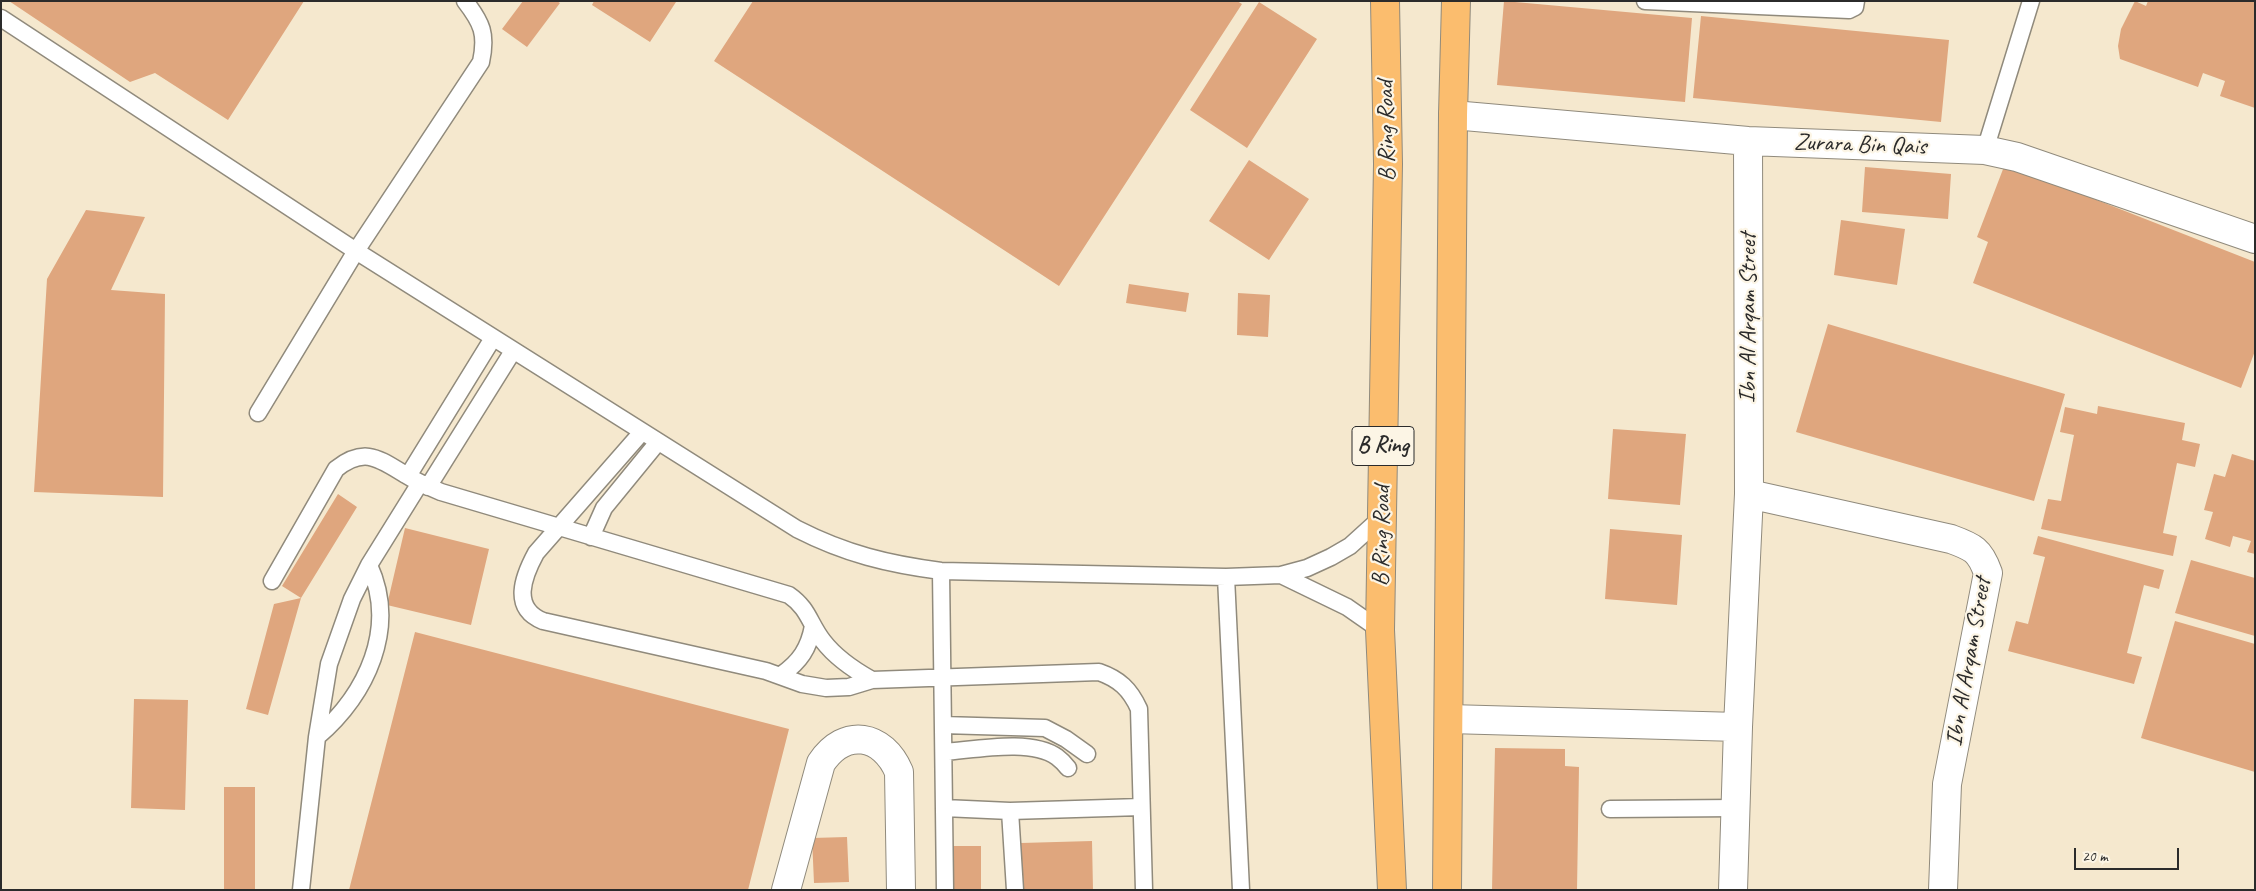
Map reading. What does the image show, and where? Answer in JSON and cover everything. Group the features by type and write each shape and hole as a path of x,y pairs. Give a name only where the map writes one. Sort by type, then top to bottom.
{"main road":[{"name":"B Ring Road","path":"1385,1 1388,164 1380,630 1392,890"},
{"path":"1447,890 1452,115 1456,1"}],"street":[{"name":"Zurara Bin Qais","path":"1452,115 1748,141 1985,150 2017,157 2255,238"},
{"name":"Ibn Al Arqam Street","path":"1733,890 1738,727 1749,494 1748,141"},
{"name":"Ibn Al Arqam Street","path":"1749,494 1951,540 1971,547 1982,557 1988,573 1947,784 1943,890"},
{"path":"1448,719 1738,727"},
{"path":"786,890 821,763 828,752 838,744 850,740 863,739 886,750 894,760 899,772 901,890"}],"lane":[{"path":"258,412 356,252 481,62 484,47 480,22 465,1"},
{"path":"1645,1 1849,10 1855,7 1856,1"},
{"path":"1985,150 2031,1"},
{"path":"1,18 356,252 797,529 830,546 889,562 941,571 1226,577 1281,575 1307,568 1331,557 1350,546 1382,518"},
{"path":"302,890 317,737 329,664 352,599 369,565 419,482 493,338"},
{"path":"419,482 513,351"},
{"path":"642,432 536,553 526,575 523,598 524,606 529,614 535,618 781,675 802,684 826,688 849,687 872,680 943,677 1099,672 1112,676 1123,684 1132,695 1139,709 1144,890"},
{"path":"591,537 604,508 658,442"},
{"path":"272,581 336,468 354,457 374,457 419,482 558,527 789,595 800,603 824,643 854,670 872,680"},
{"path":"317,737 332,724 357,692 379,637 380,597 369,565"},
{"path":"941,571 945,890"},
{"path":"1281,575 1347,607 1380,630"},
{"path":"1226,577 1241,890"},
{"path":"781,675 792,668 807,649 813,626"},
{"path":"944,724 1045,728 1066,738 1087,754"},
{"path":"944,752 1024,747 1042,750 1056,756 1068,768"},
{"path":"944,808 1010,811 1141,807"},
{"path":"1610,810 1736,808"},
{"path":"1010,811 1015,890"}],"building":[{"path":"9,1 304,1 228,120 155,73 130,82"},
{"path":"523,1 557,1 560,3 527,47 502,29"},
{"path":"594,1 676,2 650,42 592,5"},
{"path":"753,1 1237,1 1242,4 1059,286 714,61"},
{"path":"1504,1 1692,18 1685,102 1497,85"},
{"path":"2135,1 2146,6 2148,1 2255,1 2255,108 2220,96 2225,81 2203,73 2198,87 2120,59 2118,46 2121,29"},
{"path":"1259,2 1317,39 1247,148 1190,110"},
{"path":"1701,16 1949,40 1941,122 1693,98"},
{"path":"1249,160 1309,199 1269,260 1209,221"},
{"path":"2005,164 2255,262 2255,351 2241,388 1973,283 1988,242 1977,237"},
{"path":"1865,167 1951,174 1948,219 1862,212"},
{"path":"86,210 145,217 111,290 165,294 163,497 34,492 47,279"},
{"path":"1841,220 1905,229 1897,285 1834,275"},
{"path":"1129,284 1189,293 1186,312 1126,303"},
{"path":"1238,293 1270,295 1268,337 1237,335"},
{"path":"1828,324 2065,394 2034,501 1796,432"},
{"path":"2098,406 2185,423 2182,440 2200,444 2195,467 2177,463 2163,533 2177,536 2173,556 2041,529 2048,499 2061,501 2074,435 2060,432 2065,407 2097,414"},
{"path":"1613,429 1686,434 1680,505 1608,499"},
{"path":"2232,454 2255,461 2255,554 2247,552 2251,541 2233,536 2230,547 2205,539 2213,512 2204,510 2214,474 2225,477"},
{"path":"338,494 357,507 301,598 282,586"},
{"path":"405,528 489,549 471,625 387,605"},
{"path":"1610,529 1682,535 1677,605 1605,599"},
{"path":"2038,536 2164,570 2159,589 2144,585 2127,653 2142,657 2134,684 2008,651 2016,621 2028,624 2045,557 2033,554"},
{"path":"2191,560 2255,578 2255,636 2175,613"},
{"path":"301,598 268,715 246,709 274,604"},
{"path":"2175,621 2255,644 2255,772 2141,738"},
{"path":"415,632 789,729 748,890 349,890"},
{"path":"134,699 188,700 185,810 131,808"},
{"path":"1495,748 1565,749 1565,766 1579,767 1577,890 1492,890"},
{"path":"224,787 255,787 255,890 224,890"},
{"path":"847,837 849,882 814,883 812,838"},
{"path":"1092,841 1093,890 1022,890 1021,843"},
{"path":"950,846 981,846 981,890 949,890"}]}
